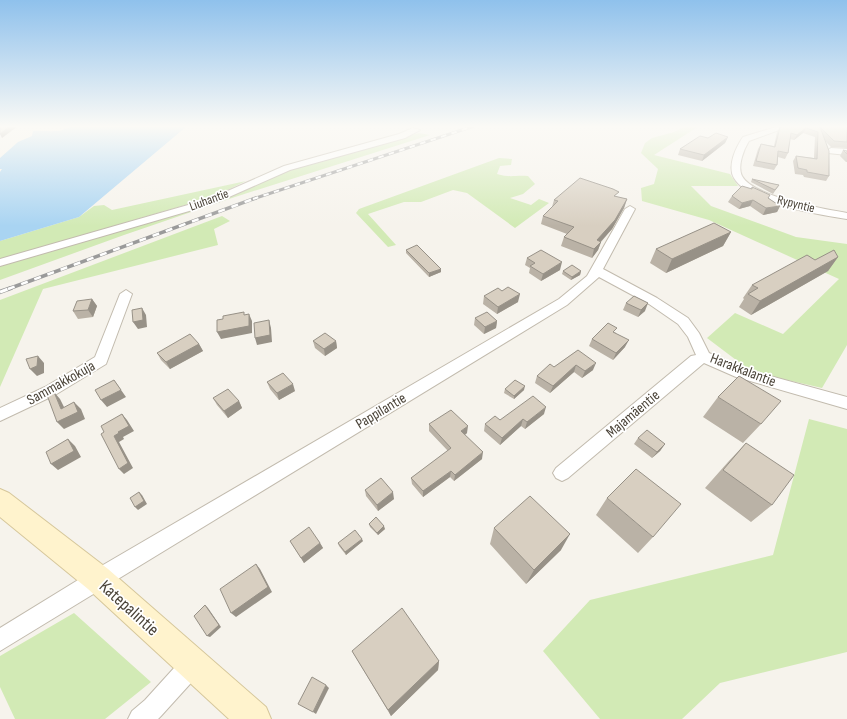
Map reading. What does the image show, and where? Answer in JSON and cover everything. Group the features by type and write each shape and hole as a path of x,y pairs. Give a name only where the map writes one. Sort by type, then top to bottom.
{"street":[{"name":"Liuhantie","path":"0,263 217,199 287,168 317,160"},
{"name":"Rypyntie","path":"738,160 737,173 740,180 747,188 766,197 847,216"},
{"name":"Pappilantie","path":"0,640 98,579 563,302 585,285 597,271 630,209"},
{"name":"Harakkalantie","path":"597,271 647,298 683,322 694,336 696,343 704,356 741,373 847,403"},
{"name":"Sammakkokuja","path":"0,415 50,391 101,360 126,294"},
{"name":"Majamäentie","path":"562,473 696,360 704,356"},
{"name":"Katepalintie","path":"0,501 98,579 192,665 254,719"},
{"path":"140,719 153,708 192,665"}],"green space":[{"path":"325,160 353,160 235,197 0,280 0,266 212,203 292,169"},
{"path":"495,160 512,160 511,165 500,166 497,174 509,176 528,176 535,184 523,194 510,198 531,205 539,199 549,203 515,228 467,193 453,190 421,202 404,202 368,214 396,245 388,247 356,213 359,209"},
{"path":"648,160 672,160 730,174 738,186 691,186 711,206 796,237 847,244 847,345 822,388 752,372 707,338 735,313 783,334 839,279 709,220 642,201 641,188 654,184 658,169"},
{"path":"246,181 213,197 0,259 0,241 79,217 94,206 104,205 112,210"},
{"path":"222,216 230,221 214,229 218,245 43,289 0,387 0,300"},
{"path":"809,419 847,429 847,652 720,683 682,719 600,719 543,651 590,600 773,555"},
{"path":"74,613 151,682 105,719 15,719 0,687 0,656"}],"water":[{"path":"0,160 147,160 79,217 0,241 0,172 2,169 0,169"}],"building":[{"path":"756,160 777,160 777,165 756,161"},
{"path":"797,160 829,160 829,176 807,172 807,170 798,168"},
{"path":"580,178 613,189 619,192 614,196 627,199 615,220 597,240 601,242 594,249 564,237 574,227 543,216 558,201 554,200"},
{"path":"752,179 774,184 779,185 775,190"},
{"path":"742,186 752,189 752,187 770,195 768,198 780,206 766,208 753,200 742,203 732,196"},
{"path":"714,223 731,232 672,259 656,249"},
{"path":"417,245 441,269 429,273 406,250"},
{"path":"541,250 562,262 543,274 530,266 535,263 527,258"},
{"path":"834,250 838,257 760,301 748,294 758,288 752,285 807,255 815,260"},
{"path":"572,265 581,271 572,277 563,271"},
{"path":"508,287 520,294 498,307 484,296 498,288 502,291"},
{"path":"634,296 648,303 641,310 626,303"},
{"path":"92,299 88,310 73,311 77,301"},
{"path":"142,308 143,320 133,322 132,310"},
{"path":"244,312 244,315 249,314 249,326 217,332 217,320 223,319 223,316"},
{"path":"487,312 497,321 485,327 475,318"},
{"path":"269,320 270,335 255,338 254,323"},
{"path":"608,323 617,328 613,332 629,340 616,353 592,339"},
{"path":"325,333 336,341 324,349 313,341"},
{"path":"190,334 199,344 166,362 157,353"},
{"path":"578,350 596,363 585,371 576,365 553,386 537,376 550,364 554,367"},
{"path":"38,356 37,366 30,369 26,359"},
{"path":"283,373 293,384 277,393 267,382"},
{"path":"739,376 781,401 761,424 718,397"},
{"path":"114,380 121,390 101,400 95,390"},
{"path":"515,380 525,386 514,396 505,389"},
{"path":"228,389 239,401 224,411 213,398"},
{"path":"54,392 61,409 74,402 78,412 57,422 47,395"},
{"path":"533,396 546,407 527,422 523,419 502,438 485,424 495,416 500,420"},
{"path":"451,410 468,426 461,431 483,452 455,475 451,471 423,491 411,478 451,448 429,424"},
{"path":"122,414 129,426 114,436 128,463 119,469 101,434 104,432 101,426"},
{"path":"647,430 665,444 657,452 638,438"},
{"path":"68,439 74,451 51,464 46,452"},
{"path":"746,443 794,475 772,505 723,470"},
{"path":"636,469 681,504 653,537 607,498"},
{"path":"381,478 393,492 377,505 365,490"},
{"path":"139,492 144,501 135,507 130,498"},
{"path":"530,496 570,534 534,570 494,528"},
{"path":"376,517 384,526 377,533 369,524"},
{"path":"309,527 320,543 301,558 290,541"},
{"path":"355,530 362,539 345,552 338,543"},
{"path":"256,564 268,587 231,613 220,589"},
{"path":"205,605 219,625 207,636 194,616"},
{"path":"402,608 439,661 388,710 352,651"},
{"path":"312,677 326,685 313,712 298,704"}],"railway":[{"path":"256,198 372,160"},
{"path":"8,289 256,198"},
{"path":"0,292 11,288"}]}
